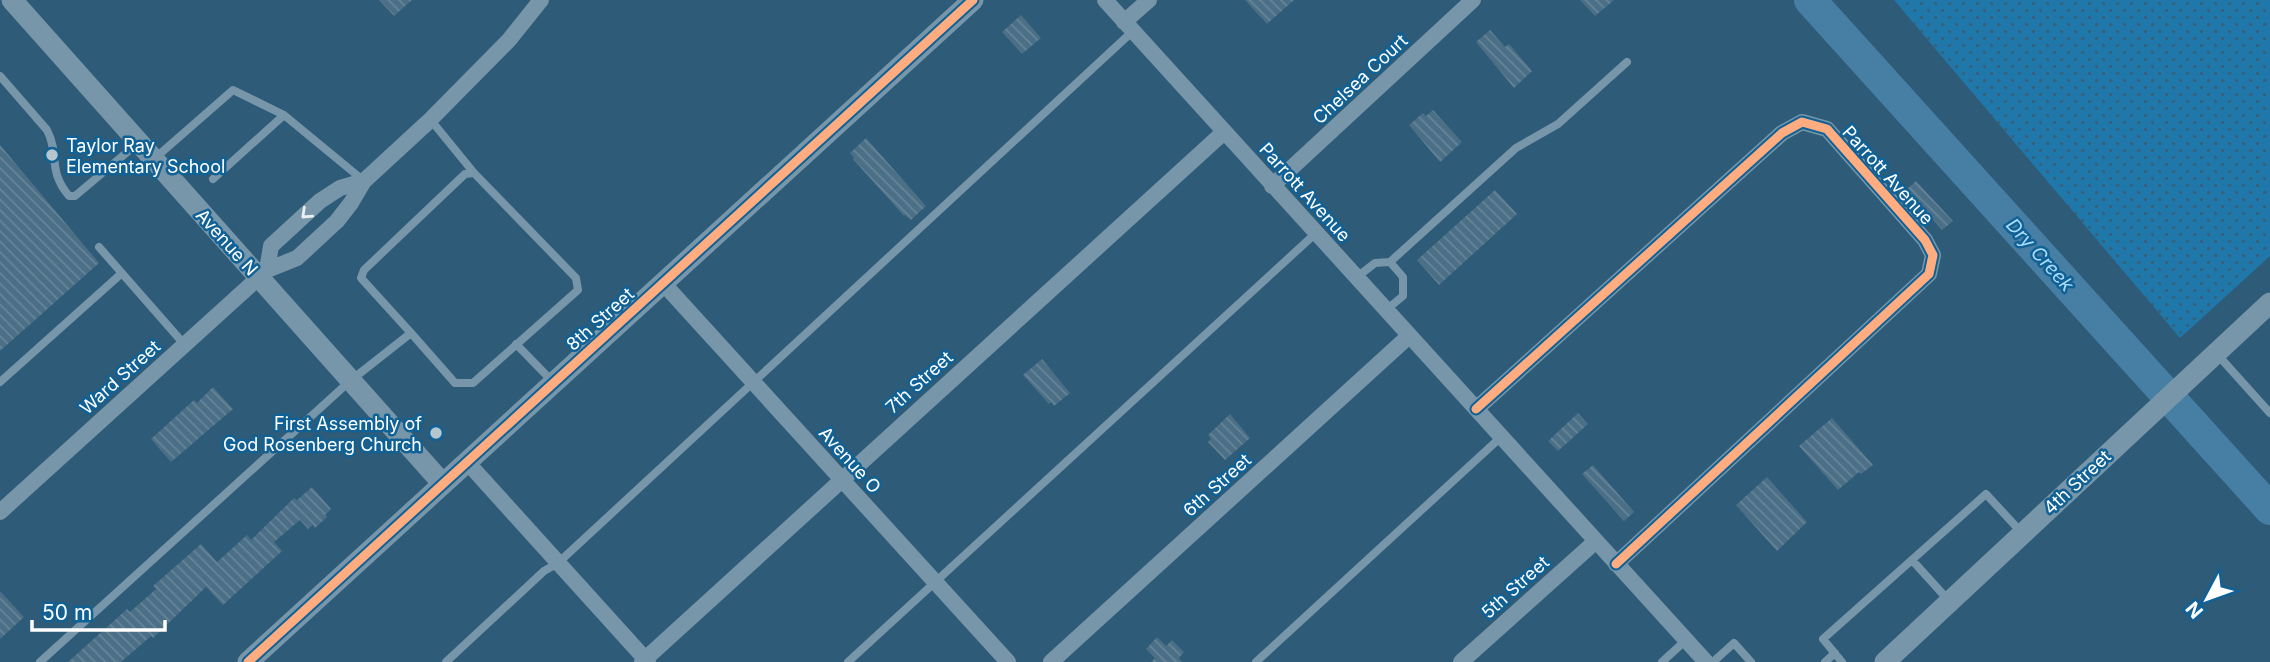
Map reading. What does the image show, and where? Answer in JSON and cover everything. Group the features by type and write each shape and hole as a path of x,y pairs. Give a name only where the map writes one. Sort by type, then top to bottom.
{"street":[{"name":"Ward Street","path":"0,512 263,274 297,258 337,221 364,181 509,40 541,0"},
{"name":"8th Street","path":"248,662 973,0"},
{"name":"Parrott Avenue","path":"1105,0 1706,662"},
{"path":"1129,26 1149,0"},
{"name":"Chelsea Court","path":"1272,186 1473,0"},
{"name":"Avenue N","path":"18,2 153,159 263,274 351,381 443,484"},
{"name":"Parrott Avenue","path":"1476,410 1782,133 1802,122 1827,129 1925,240 1933,255 1929,274 1616,564"},
{"name":"7th Street","path":"645,661 841,478 1224,132"},
{"name":"Ward Street","path":"263,274 271,246 320,201 340,188 364,181"},
{"name":"Avenue O","path":"663,283 1008,662"},
{"name":"4th Street","path":"1885,662 2270,303"},
{"name":"6th Street","path":"1051,662 1409,336"},
{"path":"467,462 645,661"},
{"name":"5th Street","path":"1461,662 1596,541"}],"lane":[{"path":"446,662 753,383 1129,26"},
{"path":"1357,278 1375,263 1390,262 1516,148 1558,124 1627,62"},
{"path":"0,76 47,130 51,138 56,177 69,196 75,197 139,143"},
{"path":"153,159 233,90 284,115 364,181"},
{"path":"214,179 284,115"},
{"path":"430,119 474,173 576,278 578,290 473,383 456,383 361,278 363,270 465,174 474,173"},
{"path":"848,662 1316,233"},
{"path":"99,247 184,344"},
{"path":"1386,310 1403,296 1403,277 1390,262"},
{"path":"0,382 122,273"},
{"path":"40,662 351,381 411,334"},
{"path":"516,344 554,383"},
{"path":"2216,353 2270,413"},
{"path":"1256,662 1501,437"},
{"path":"1842,662 1823,639 1986,494 2022,534"},
{"path":"1912,560 1950,601"},
{"path":"1662,662 1686,640"},
{"path":"1713,662 1734,643 1751,662"},
{"path":"1825,662 1835,653"}],"shaded area":[{"path":"1894,0 2270,0 2270,256 2180,338"}],"building":[{"path":"379,0 412,0 394,16"},
{"path":"1245,0 1294,0 1267,24"},
{"path":"1580,0 1614,0 1595,16"},
{"path":"1021,15 1041,38 1022,54 1002,32"},
{"path":"1490,30 1505,47 1509,44 1532,71 1514,88 1476,42"},
{"path":"1433,110 1462,142 1440,162 1409,125 1423,113 1426,116"},
{"path":"866,138 926,206 911,220 904,216 853,159 850,153"},
{"path":"0,145 99,263 0,351"},
{"path":"1916,181 1953,221 1942,230 1906,190"},
{"path":"1495,190 1517,214 1439,285 1417,260"},
{"path":"1042,359 1070,393 1054,406 1051,402 1049,404 1023,375"},
{"path":"213,387 233,409 171,462 151,439 194,400 197,403"},
{"path":"1578,413 1588,424 1558,451 1548,441"},
{"path":"1230,414 1250,438 1225,460 1208,442 1211,439 1208,435"},
{"path":"1832,418 1873,465 1861,474 1859,472 1838,490 1799,446"},
{"path":"1593,465 1634,512 1624,521 1582,474"},
{"path":"1767,477 1807,522 1777,551 1736,505"},
{"path":"312,487 331,509 325,515 327,517 315,528 313,525 308,529 300,520 274,542 282,551 223,605 206,587 153,638 151,636 121,662 68,662 127,609 130,612 156,589 153,586 201,544 217,562 247,535 251,540 294,498 297,500"},
{"path":"0,591 24,617 0,639"},
{"path":"1157,637 1166,646 1172,640 1184,652 1179,658 1182,662 1151,662 1155,658 1146,649"}],"waterway":[{"name":"Dry Creek","path":"1810,0 2270,509"}],"cycle path":[{"path":"248,662 973,0"},
{"path":"1476,409 1782,133 1802,122 1827,129 1925,240 1933,255 1929,274 1616,564"}],"place":[{"name":"Taylor Ray Elementary School","path":"52,155"},
{"name":"First Assembly of God Rosenberg Church","path":"436,433"}]}
